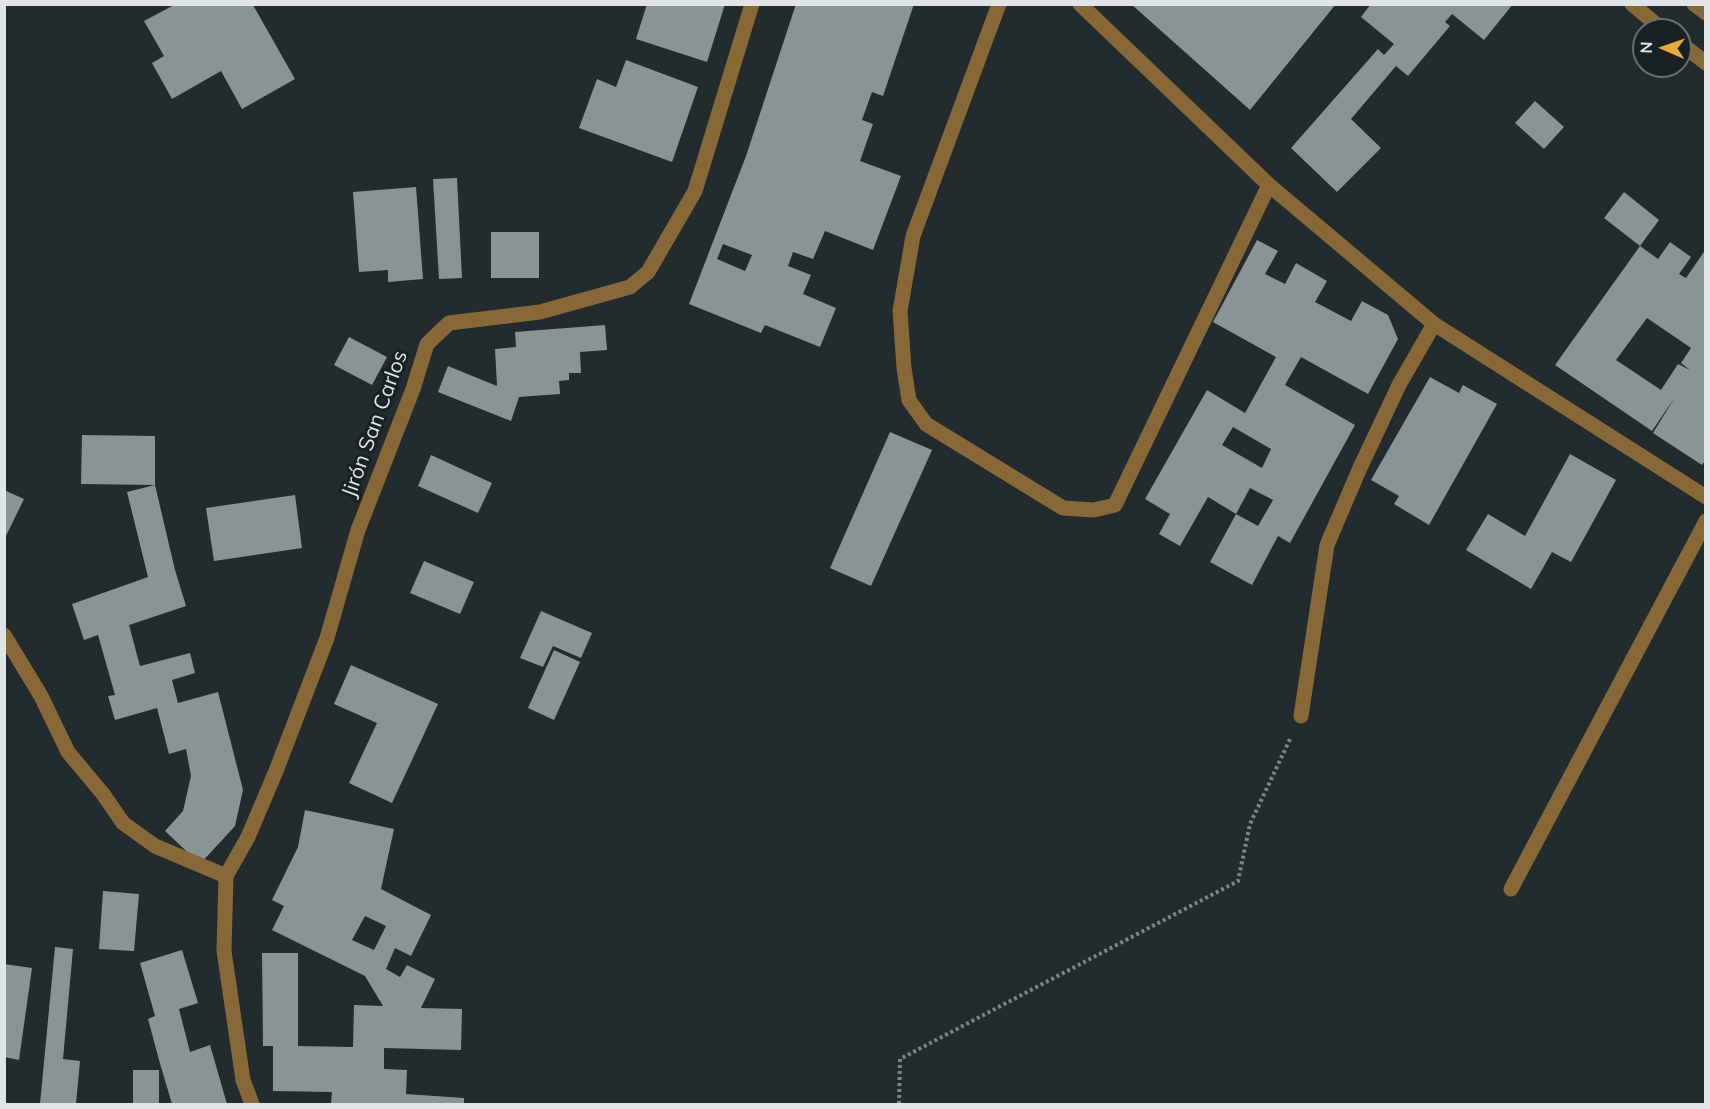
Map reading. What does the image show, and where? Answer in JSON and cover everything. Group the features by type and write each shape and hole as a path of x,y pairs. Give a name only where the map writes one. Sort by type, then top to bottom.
{"street":[{"name":"Jirón San Carlos","path":"225,876 248,837 327,638 358,530 413,389 427,344 449,323 540,312 630,287 648,272 695,191 752,4"},
{"path":"999,4 912,236 900,311 904,368 909,400 926,424 1063,508 1094,510 1114,505 1269,185"},
{"path":"1080,4 1269,185 1434,324 1706,497"},
{"path":"1632,4 1649,18"},
{"path":"1694,4 1706,13"},
{"path":"1692,52 1706,63"},
{"path":"1301,716 1327,545 1399,385 1434,324"},
{"path":"1511,889 1706,521"},
{"path":"4,635 41,696 68,752 103,794 123,823 155,846 225,876 224,951 243,1080 252,1104"}],"path":[{"path":"899,1104 900,1059 1238,881 1250,824 1301,716"}],"building":[{"path":"647,4 725,4 707,62 636,39"},
{"path":"796,4 914,4 883,96 872,92 862,120 873,124 860,161 901,176 873,250 825,231 813,259 793,252 788,266 811,275 803,294 836,308 820,347 765,325 761,333 689,304 746,156","holes":["723,244 752,255 745,271 717,259"]},
{"path":"1131,4 1229,6 1336,4 1250,110"},
{"path":"1371,4 1513,4 1484,40 1452,14 1445,22 1450,26 1408,76 1396,66 1351,119 1381,148 1337,192 1291,148 1378,49 1384,55 1394,44 1361,17"},
{"path":"174,5 253,5 295,79 242,109 221,71 172,99 152,63 164,56 144,21"},
{"path":"626,60 698,87 672,162 579,128 597,79 616,87"},
{"path":"1535,101 1564,127 1544,149 1515,123"},
{"path":"457,178 462,278 439,279 433,179"},
{"path":"416,187 423,279 388,282 388,270 359,272 353,192"},
{"path":"1624,192 1659,220 1640,246 1604,218"},
{"path":"491,232 539,232 539,278 491,278"},
{"path":"1257,240 1278,251 1265,274 1285,284 1296,263 1327,281 1315,302 1351,321 1362,301 1388,315 1398,339 1368,394 1301,357 1285,385 1355,425 1290,543 1278,536 1252,585 1210,562 1236,514 1208,497 1180,546 1159,534 1170,514 1145,499 1207,390 1245,413 1276,357 1213,322","holes":["1233,427 1271,449 1262,468 1222,445","1250,488 1273,500 1258,526 1236,514"]},
{"path":"1670,242 1691,257 1679,274 1686,278 1706,249 1706,459 1702,465 1653,433 1675,397 1652,431 1555,365 1640,246 1658,259","holes":["1647,318 1691,348 1681,363 1690,370 1678,364 1661,390 1616,360"]},
{"path":"605,325 607,350 580,352 581,373 569,373 569,380 559,381 560,394 519,397 511,421 438,392 448,366 497,386 495,349 516,347 515,332"},
{"path":"349,337 387,357 372,385 334,365"},
{"path":"1430,377 1459,393 1463,385 1497,404 1429,525 1394,504 1399,496 1371,480"},
{"path":"890,432 932,450 871,586 830,568"},
{"path":"82,435 155,436 155,485 81,484"},
{"path":"1570,454 1616,480 1571,562 1552,552 1531,589 1466,550 1488,514 1525,536"},
{"path":"431,455 492,483 478,513 418,486"},
{"path":"155,485 186,606 129,625 140,666 190,653 195,673 172,680 178,703 218,692 243,790 235,826 200,864 165,831 183,811 191,776 186,749 169,754 157,708 115,720 108,696 115,695 98,635 84,640 72,604 148,577 127,492"},
{"path":"4,490 24,499 4,540"},
{"path":"295,495 302,548 214,561 206,508"},
{"path":"424,561 474,582 460,614 410,593"},
{"path":"541,611 592,633 581,658 553,646 543,667 520,658"},
{"path":"554,650 580,662 554,720 528,708"},
{"path":"351,665 438,704 392,803 349,783 377,723 334,704"},
{"path":"305,810 394,829 381,889 431,915 411,956 395,948 386,969 400,977 407,965 435,979 421,1008 462,1009 461,1050 384,1048 384,1069 407,1070 406,1094 464,1098 464,1104 331,1104 332,1092 273,1091 273,1046 263,1046 262,953 298,953 298,1046 353,1047 354,1005 383,1006 365,976 272,930 284,906 272,900 298,847","holes":["365,916 386,926 374,950 352,940"]},
{"path":"103,891 139,894 134,951 99,949"},
{"path":"55,947 73,949 63,1059 80,1061 76,1104 40,1104"},
{"path":"182,950 198,1003 179,1009 190,1052 210,1045 227,1104 172,1104 159,1060 148,1019 155,1016 140,963"},
{"path":"4,964 32,968 19,1060 4,1057"},
{"path":"133,1070 159,1070 159,1104 133,1104"}]}
